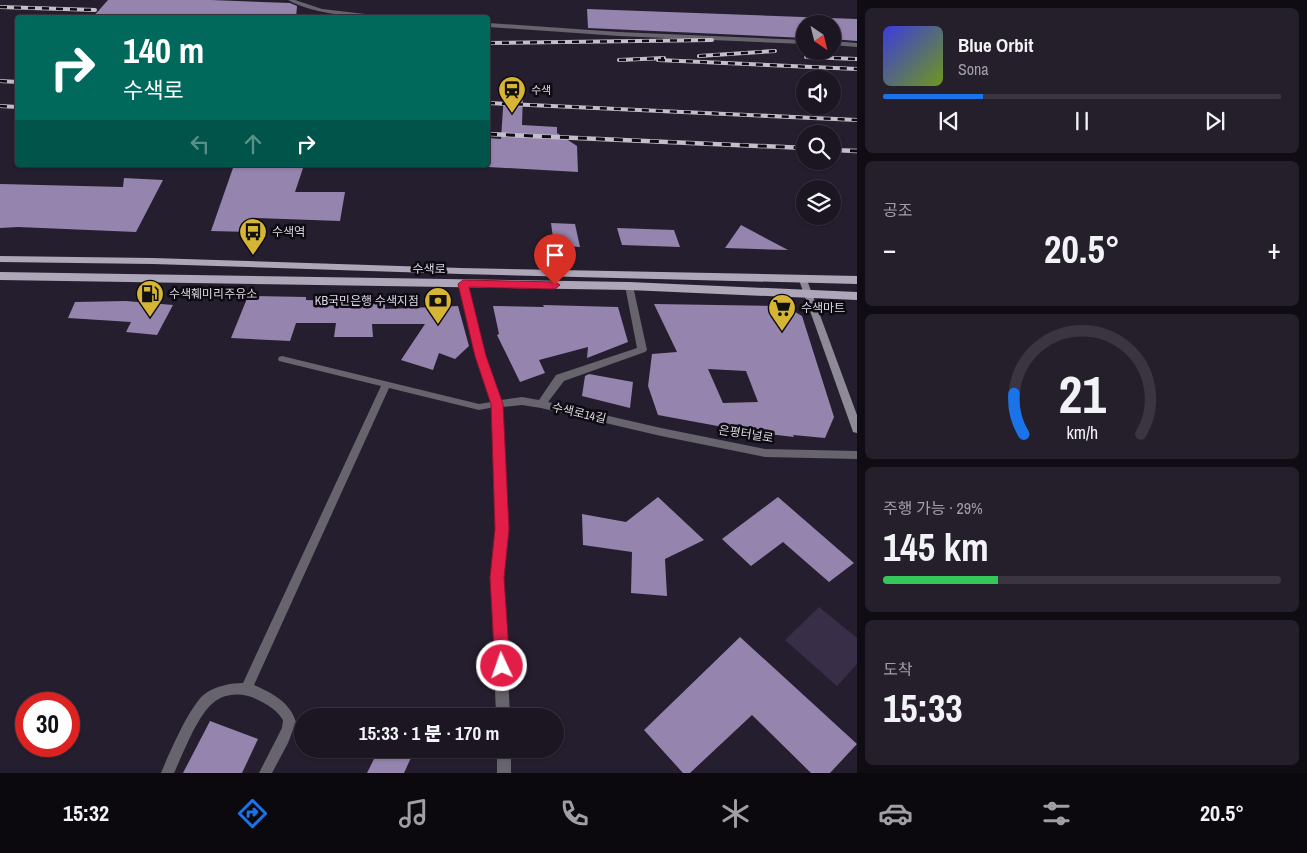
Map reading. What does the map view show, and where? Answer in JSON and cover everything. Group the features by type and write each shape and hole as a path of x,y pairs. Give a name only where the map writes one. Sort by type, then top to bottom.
{"main road":[{"name":"수색로","path":"0,259 857,280"},
{"path":"69,277 82,270 82,265 76,260"},
{"name":"수색로","path":"0,276 629,286 770,294 809,293 857,296"},
{"path":"803,280 857,428"}],"street":[{"path":"463,284 481,356 497,404 502,529 497,578 503,708"},
{"path":"541,404 560,378 642,350 629,286"},
{"name":"수색로14길","path":"497,404 522,401 541,404 661,432"},
{"name":"은평터널로","path":"661,432 766,453 857,455"},
{"path":"504,758 504,773"}],"lane":[{"path":"290,0 321,10 369,15"},
{"path":"490,25 619,34 796,42"},
{"path":"841,44 857,45"},
{"path":"282,359 479,407 497,404"},
{"path":"246,688 386,385"},
{"path":"167,773 201,708 209,698 225,691 246,688 282,707 289,715 290,725 265,773"}],"shaded area":[{"path":"819,607 857,638 857,664 837,686 785,640"}],"building":[{"path":"108,0 211,0 290,3 297,6 296,15 95,15"},
{"path":"587,9 796,17 796,38 588,28"},
{"path":"841,18 857,19 857,41 841,40"},
{"path":"504,93 523,94 522,125 557,127 557,133 577,146 578,172 488,167 490,167 490,138 501,139"},
{"path":"233,167 303,167 295,192 345,192 340,221 256,218 250,232 211,231"},
{"path":"124,178 163,180 136,232 18,227 0,228 0,184 123,187"},
{"path":"551,223 575,224 580,247 554,245"},
{"path":"741,225 788,250 725,248"},
{"path":"617,228 674,230 680,247 622,245"},
{"path":"248,296 306,297 306,300 385,303 385,309 458,306 469,346 455,359 439,353 433,370 401,360 425,324 372,324 373,337 334,337 336,323 296,323 290,341 231,338"},
{"path":"126,301 173,305 157,335 126,332 131,322 68,318 75,302"},
{"path":"654,304 785,306 802,316 834,417 825,438 750,432 658,415 648,386 652,354 677,352","holes":["708,369 746,371 758,402 723,403"]},
{"path":"543,305 618,307 628,342 587,358 588,347 539,360 545,373 520,382 497,335 499,334 493,306 544,307"},
{"path":"589,374 633,382 630,408 582,396 585,376"},
{"path":"658,497 704,540 665,559 667,596 631,593 632,552 583,545 582,514 626,522"},
{"path":"778,497 854,563 829,582 783,542 751,566 722,539"},
{"path":"740,637 857,744 830,773 811,773 752,715 690,773 683,773 644,730"},
{"path":"210,721 258,739 242,773 183,773"},
{"path":"374,758 411,758 404,773 367,773"}],"railway":[{"path":"0,7 95,10"},
{"path":"490,43 712,40"},
{"path":"699,56 775,51"},
{"path":"619,60 664,58"},
{"path":"841,58 857,59"},
{"path":"658,60 857,69"},
{"path":"0,81 15,82"},
{"path":"490,103 857,120"},
{"path":"0,106 15,107"},
{"path":"490,134 796,148"},
{"path":"841,150 857,151"}],"place":[{"name":"수색","path":"512,114"},
{"name":"수색역","path":"253,256"},
{"name":"수색훼미리주유소","path":"150,318"},
{"name":"KB국민은행 수색지점","path":"438,325"},
{"name":"수색마트","path":"782,332"}],"route":[{"path":"502,666 497,578 502,529 497,404 481,356 463,284 555,285"}]}
